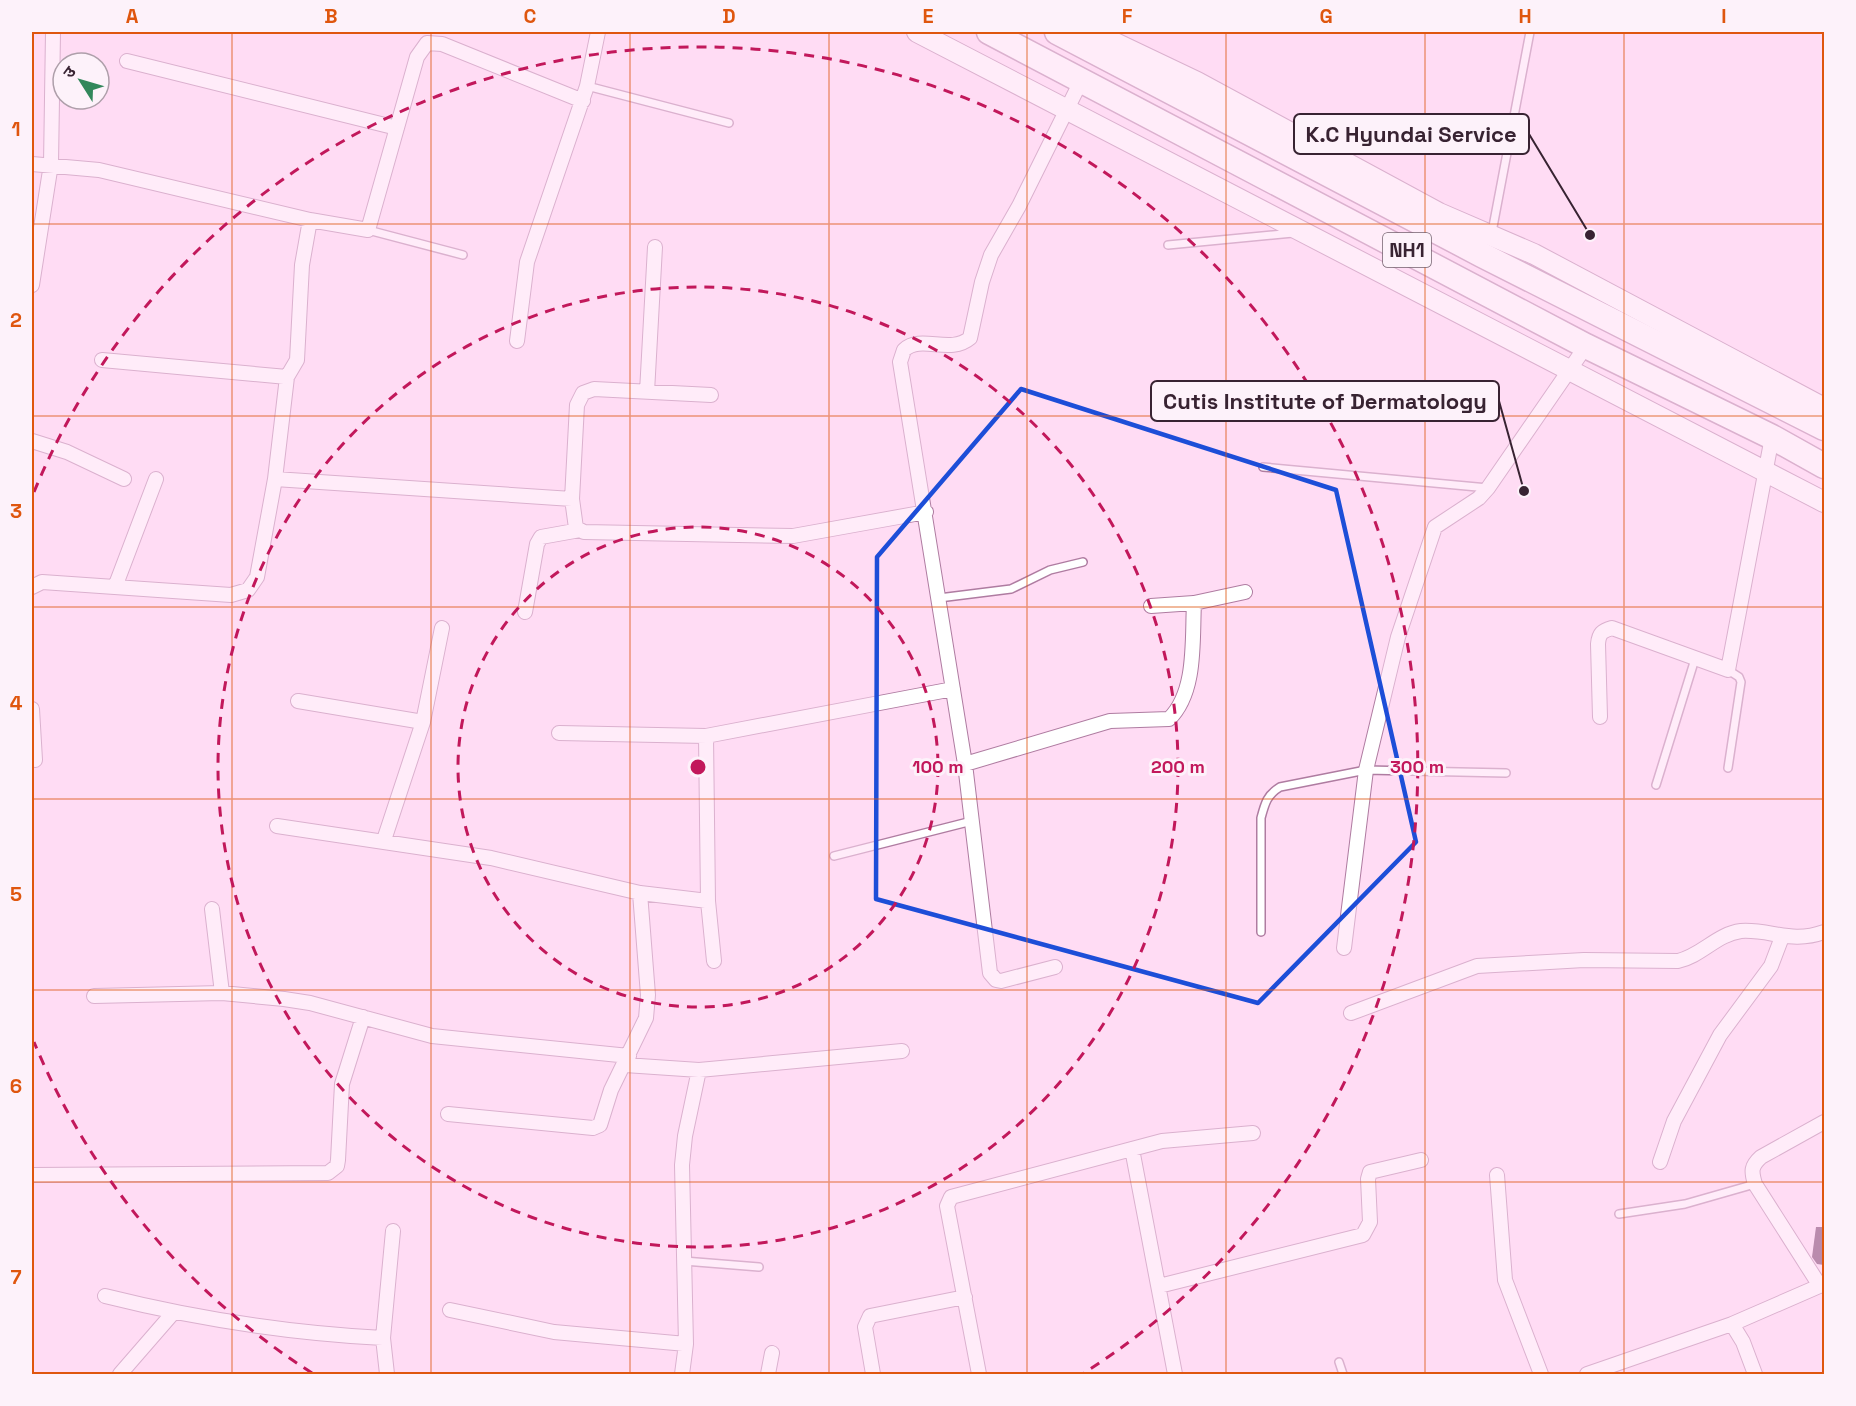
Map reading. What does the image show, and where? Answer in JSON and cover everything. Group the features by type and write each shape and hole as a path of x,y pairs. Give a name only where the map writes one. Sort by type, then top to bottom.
{"highway":[{"name":"NH1","path":"989,32 1284,185 1586,346 1772,437 1824,466"},
{"name":"NH1","path":"1057,32 1487,246 1824,428"}],"street":[{"path":"32,285 51,164 53,32"},
{"path":"517,341 527,262 583,101 598,32"},
{"path":"917,32 1068,108 1824,502"},
{"path":"1092,32 1197,82 1439,213 1487,246 1534,254 1824,408"},
{"path":"32,164 99,170 310,220 368,230 421,48 433,41 583,101"},
{"path":"127,61 397,128"},
{"path":"1055,967 1001,981 996,980 990,973 965,764 900,362 908,346 914,344 950,346 970,338 982,282 991,255 1019,206 1081,81"},
{"path":"32,587 42,582 231,596 248,590 257,577 274,479 287,377 297,360 302,265 310,220"},
{"path":"646,392 655,247"},
{"path":"1344,948 1366,770 1398,637 1430,537 1444,519 1479,498 1488,488 1586,346"},
{"path":"102,360 287,377"},
{"path":"580,530 574,523 572,499 579,398 586,391 594,389 711,395"},
{"path":"1600,717 1598,644 1599,636 1604,630 1612,628 1728,670 1772,437"},
{"path":"32,441 68,452 124,479"},
{"path":"115,587 156,479"},
{"path":"274,479 572,499"},
{"path":"525,612 537,544 541,537 580,530 793,536 926,512"},
{"path":"1151,606 1194,603 1245,592"},
{"path":"965,764 1110,721 1169,719 1177,709 1190,675 1194,603"},
{"path":"384,840 423,722 442,628"},
{"path":"559,733 706,736 953,689"},
{"path":"298,701 423,722"},
{"path":"32,709 35,760"},
{"path":"706,736 708,901 714,961"},
{"path":"277,826 384,840 490,858 640,893 708,901"},
{"path":"448,1114 597,1127 601,1122 611,1090 643,1027 648,1006 640,893"},
{"path":"212,909 222,993"},
{"path":"1351,1013 1477,966 1584,960 1678,961 1690,957 1723,937 1740,932 1782,937 1815,935 1824,932"},
{"path":"1660,1162 1674,1121 1720,1035 1771,966 1782,937"},
{"path":"94,996 222,993 310,1003 460,1040 699,1070 902,1051"},
{"path":"32,1174 328,1173 337,1166 342,1084 363,1017"},
{"path":"682,1374 686,1344 682,1261 685,1136 699,1070"},
{"path":"1587,1374 1732,1324 1822,1285 1755,1184 1752,1168 1761,1157 1824,1122"},
{"path":"979,1374 948,1206 951,1197 1179,1138 1253,1132"},
{"path":"1132,1149 1175,1374"},
{"path":"1159,1286 1363,1235 1370,1222 1368,1179 1370,1172 1421,1160"},
{"path":"1497,1175 1505,1280 1541,1374"},
{"path":"387,1374 383,1338 393,1231"},
{"path":"105,1296 173,1313 301,1333 383,1338"},
{"path":"873,1374 865,1328 870,1316 965,1297"},
{"path":"450,1310 554,1332 686,1344"},
{"path":"120,1374 173,1313"},
{"path":"1732,1324 1743,1342 1755,1374"},
{"path":"768,1374 772,1353"}],"lane":[{"path":"1487,246 1530,32"},
{"path":"587,86 729,123"},
{"path":"368,230 463,255"},
{"path":"1168,245 1304,231"},
{"path":"1263,467 1488,488"},
{"path":"939,598 1011,589 1050,570 1083,562"},
{"path":"1656,785 1695,659"},
{"path":"1728,670 1739,677 1741,682 1728,768"},
{"path":"1261,932 1261,818 1265,801 1280,787 1366,770 1506,773"},
{"path":"834,856 972,821"},
{"path":"1619,1214 1685,1204 1755,1184"},
{"path":"682,1261 759,1267"},
{"path":"1339,1362 1343,1374"}],"highlighted area":[{"path":"1021,389 1336,490 1416,842 1258,1003 876,899 877,557"}],"building":[{"path":"1816,1227 1824,1227 1824,1265 1817,1264 1812,1257"}],"place":[{"name":"K.C Hyundai Service","path":"1590,235"},
{"name":"Cutis Institute of Dermatology","path":"1524,491"}]}
